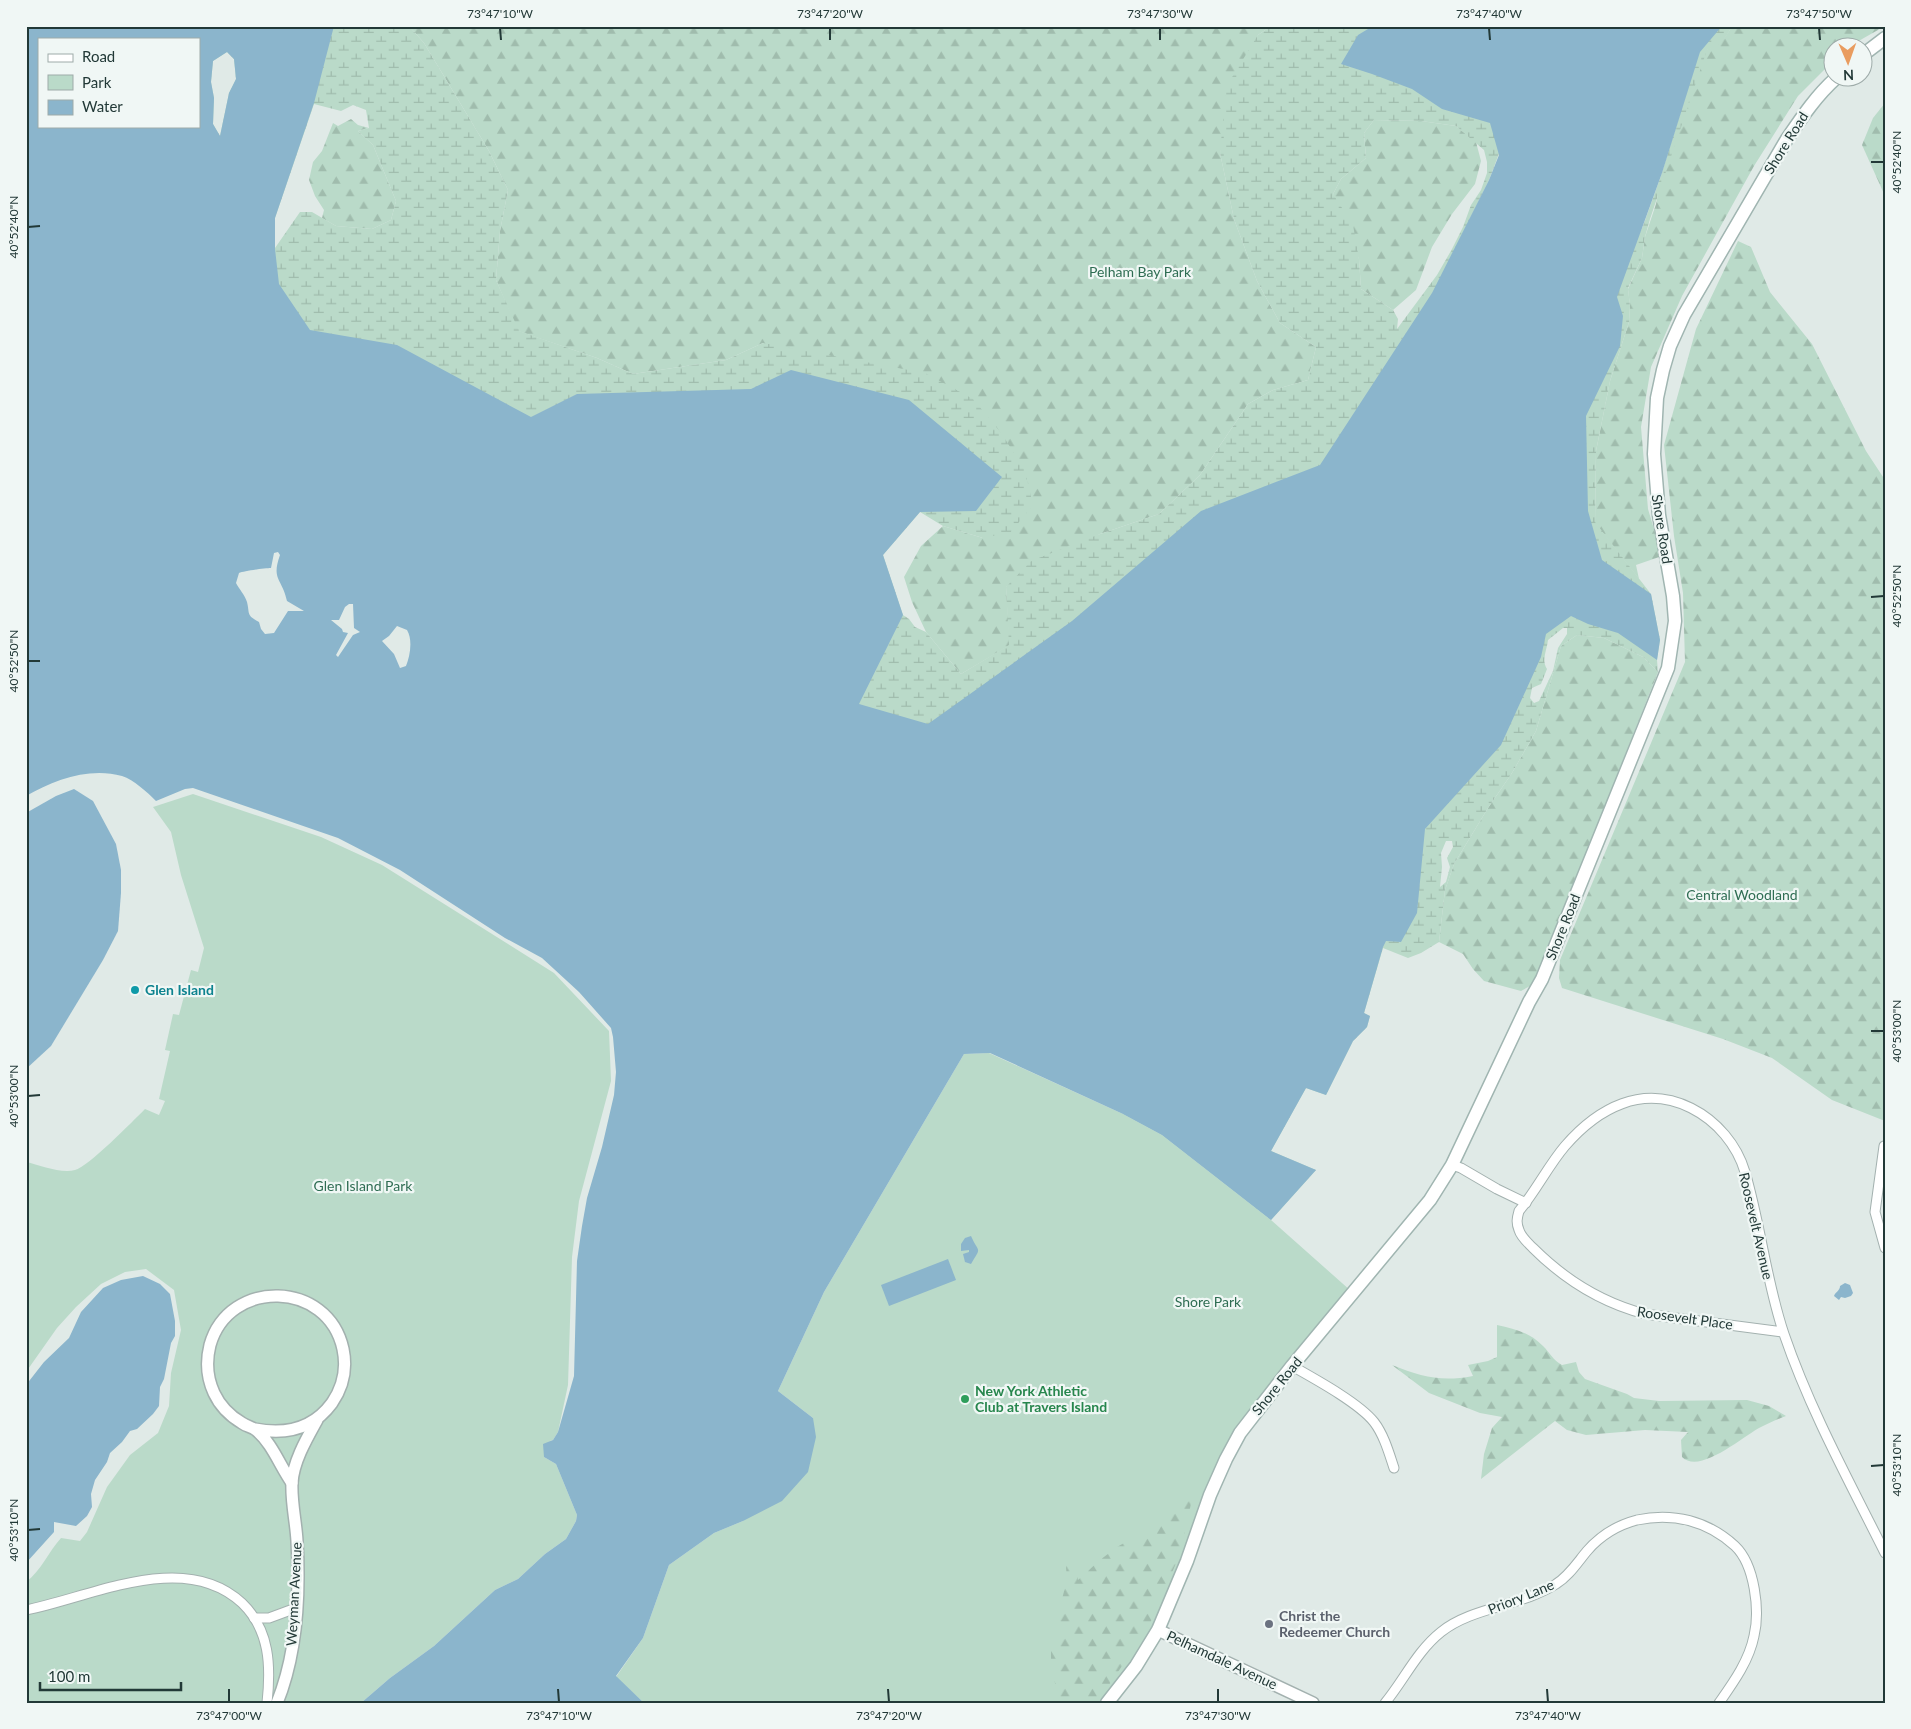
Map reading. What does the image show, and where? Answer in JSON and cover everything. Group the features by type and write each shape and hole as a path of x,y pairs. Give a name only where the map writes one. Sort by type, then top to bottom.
{"main road":[{"path":"1874,46 1885,38"},
{"name":"Shore Road","path":"1107,1703 1136,1666 1158,1630 1187,1561 1210,1495 1226,1459 1251,1417 1430,1200 1452,1165 1529,1002 1542,980 1668,668 1675,621 1673,596 1654,480 1654,454 1657,398 1670,346 1684,315 1787,139 1824,88"}],"street":[{"name":"Roosevelt Avenue","path":"1526,1203 1564,1146 1588,1124 1610,1108 1631,1100 1652,1098 1675,1101 1698,1112 1721,1130 1737,1151 1745,1172 1770,1287 1783,1332 1807,1396 1885,1553"},
{"path":"1884,1146 1875,1212 1885,1248"},
{"path":"1452,1165 1462,1168 1497,1189 1526,1203"},
{"name":"Roosevelt Place","path":"1526,1203 1517,1218 1522,1237 1546,1261 1566,1277 1609,1301 1645,1314 1783,1332"},
{"path":"265,1296 289,1297 309,1304 325,1316 339,1336 344,1356 343,1379 337,1396 325,1412 310,1424 291,1431 270,1432 255,1429 235,1419 218,1401 210,1381 207,1361 212,1338 226,1317 248,1301 265,1296"},
{"path":"1292,1366 1355,1404 1374,1421 1386,1445 1394,1468"},
{"path":"292,1482 304,1443 318,1418"},
{"path":"255,1429 292,1482"},
{"name":"Weyman Avenue","path":"277,1703 289,1664 296,1608 298,1542 292,1482"},
{"name":"Priory Lane","path":"1385,1703 1422,1652 1442,1631 1469,1617 1547,1589 1566,1576 1596,1542 1607,1533 1637,1520 1663,1516 1686,1519 1699,1524 1736,1547 1746,1564 1753,1586 1756,1618 1751,1646 1736,1677 1719,1703"},
{"path":"26,1610 124,1584 176,1578 203,1581 222,1588 238,1600 260,1627 268,1648 270,1669 267,1703"},
{"path":"254,1618 269,1618 296,1608"},
{"name":"Pelhamdale Avenue","path":"1158,1630 1314,1703"}],"green space":[{"path":"319,26 409,26 424,43 489,151 508,190 500,231 496,280 519,331 597,358 633,374 726,360 763,343 925,373 973,399 1002,434 1025,471 1033,505 1011,532 983,538 943,526 920,512 883,555 903,615 915,627 926,632 961,674 1009,645 1006,587 1031,561 1100,534 1159,514 1200,475 1248,404 1273,390 1308,380 1316,347 1280,323 1257,281 1234,219 1220,153 1226,87 1258,35 1271,26 1533,26 1530,72 1489,180 1452,255 1394,399 1029,764 420,584 303,389 209,167 199,128 205,58 230,31","holes":["227,52 234,59 236,79 229,93 220,136 213,124 214,98 211,82 213,61","314,104 341,111 353,105 366,110 369,128 358,131 373,145 396,201 391,220 372,229 336,226 312,212 300,212 275,248 275,218","1374,120 1421,121 1456,126 1484,150 1487,162 1487,173 1481,190 1471,205 1452,249 1437,275 1397,329 1398,319 1393,310 1361,289 1359,259 1353,225 1333,194 1341,179 1366,158 1364,133"]},
{"name":"Pelham Bay Park","path":"409,26 1271,26 1258,35 1220,153 1234,219 1257,281 1280,323 1316,347 1308,380 1273,390 1248,404 1200,475 1159,514 1100,534 1006,587 1010,645 961,674 926,632 912,602 904,577 921,546 943,526 983,538 763,343 726,360 633,374 597,358 518,331 496,280 500,231 508,190 489,151 424,43"},
{"path":"1707,26 1732,26 1722,41 1707,50 1650,219 1642,258 1628,288 1629,322 1610,381 1596,451 1595,522 1651,594 1660,640 1657,660 1658,672 1643,657 1604,638 1577,635 1561,646 1536,731 1512,773 1454,864 1445,890 1439,942 1421,953 1408,958 1383,948 1364,1013 1370,1016 1367,1027 1353,1041 1326,1095 1306,1088 1271,1151 1316,1170 1271,1220 1162,1135 1123,1114 1528,467 1643,226 1662,173","holes":["1563,628 1567,628 1567,634 1558,648 1553,671 1539,701 1534,703 1530,698 1532,688 1541,684 1547,669 1544,659 1548,640","1446,841 1452,841 1453,847 1447,858 1450,867 1446,882 1440,887 1441,853"]},
{"path":"1732,26 1885,26 1864,38 1824,38 1824,70 1798,96 1754,166 1682,296 1651,367 1641,427 1648,509 1662,556 1636,565 1639,579 1595,523 1596,451 1610,381 1629,322 1628,289 1642,258 1645,237 1656,204 1662,173 1700,52 1711,48 1726,36"},
{"path":"1885,103 1885,196 1862,145 1873,118"},
{"path":"351,119 358,125 369,128 358,131 373,145 396,201 391,220 372,229 336,226 322,218 324,210 315,196 309,180 313,162 322,151 333,123 338,126"},
{"path":"1374,120 1421,121 1456,126 1476,142 1481,161 1475,184 1452,214 1432,247 1416,290 1393,310 1361,289 1359,259 1333,194 1341,179 1366,158 1364,133"},
{"name":"Central Woodland","path":"1738,241 1751,247 1770,292 1812,344 1866,451 1885,480 1885,1121 1832,1100 1772,1058 1723,1039 1562,988 1559,978 1560,960 1685,662 1683,593 1674,536 1664,445 1696,329"},
{"path":"1577,635 1604,638 1643,657 1658,672 1538,975 1530,986 1521,991 1484,981 1463,954 1439,942 1445,890 1454,864 1512,773 1536,731 1561,646"},
{"name":"Glen Island Park","path":"193,794 321,837 382,865 554,973 609,1031 611,1081 579,1201 572,1257 568,1385 558,1432 553,1440 550,1441 544,1457 556,1464 577,1515 576,1521 566,1539 545,1554 518,1579 495,1590 434,1646 390,1678 361,1703 26,1703 26,1582 36,1572 61,1538 80,1541 87,1532 107,1487 130,1455 158,1433 169,1406 171,1373 181,1330 174,1290 146,1269 125,1272 101,1284 76,1307 57,1328 26,1372 26,1162 57,1170 75,1170 100,1153 145,1109 159,1115 165,1101 159,1099 170,1051 165,1050 173,1014 179,1015 191,970 198,972 204,948 181,875 171,832 153,807"},
{"name":"New York Athletic Club at Travers Island","path":"989,1053 1123,1114 1162,1135 1271,1220 1351,1291 1240,1432 1157,1628 1107,1703 644,1703 616,1677 643,1638 669,1565 714,1533 743,1521 813,1418 778,1391 824,1292 964,1054"},
{"path":"1497,1325 1532,1337 1562,1365 1576,1362 1579,1372 1585,1379 1634,1398 1659,1401 1747,1400 1769,1406 1786,1416 1761,1427 1722,1452 1699,1461 1690,1461 1682,1457 1681,1440 1688,1432 1645,1430 1586,1435 1567,1430 1555,1421 1481,1479 1484,1454 1492,1428 1502,1417 1480,1413 1429,1393 1392,1365 1413,1373 1432,1377 1462,1378 1473,1376 1468,1365 1497,1357"},
{"path":"1192,1499 1180,1554 1149,1626 1097,1703 1054,1703 1055,1683 1051,1665 1051,1645 1059,1627 1062,1599 1067,1580 1066,1567 1072,1557 1077,1563 1078,1580 1117,1547 1152,1527 1166,1513"}],"water":[{"path":"26,26 334,26 314,103 275,218 275,249 279,284 310,330 397,345 531,417 577,394 751,389 791,370 909,400 1002,477 976,511 920,512 883,555 903,615 859,704 928,724 1072,621 1201,511 1320,465 1432,293 1489,180 1499,155 1490,123 1442,109 1412,89 1341,64 1358,35 1373,26 1722,26 1700,52 1662,173 1617,297 1623,316 1620,346 1586,416 1588,511 1602,560 1651,594 1660,640 1657,660 1618,633 1588,624 1571,616 1546,634 1541,657 1501,745 1425,829 1417,913 1401,942 1386,941 1383,947 1364,1013 1370,1016 1367,1027 1353,1041 1326,1095 1306,1088 1271,1151 1316,1170 1271,1220 1162,1135 1123,1114 990,1053 964,1054 824,1292 778,1391 813,1418 816,1437 808,1472 782,1501 714,1533 669,1565 643,1638 616,1676 644,1703 361,1703 390,1678 434,1646 495,1590 518,1579 545,1554 566,1539 576,1521 577,1515 556,1464 544,1457 543,1444 553,1440 558,1432 574,1376 577,1261 587,1198 602,1147 614,1095 616,1072 611,1028 579,992 542,958 505,938 400,870 338,838 193,788 185,789 156,801 131,780 110,774 85,774 48,785 26,796","holes":["227,52 234,59 236,79 229,93 220,136 213,124 214,98 211,82 213,61","278,552 280,555 277,574 287,601 304,611 288,611 274,633 265,634 259,622 250,616 246,599 236,583 239,573 271,568 274,553","353,604 354,628 360,632 353,635 338,657 336,655 348,633 343,632 331,620 339,620 345,607","397,626 407,630 410,638 410,648 406,666 400,668 394,654 382,641"]},
{"path":"74,789 93,801 116,844 121,870 118,931 103,960 51,1046 26,1069 26,813 56,796"},
{"path":"971,1236 978,1252 971,1264 965,1262 963,1254 969,1252 969,1250 961,1251 961,1244 965,1238"},
{"path":"948,1259 956,1280 889,1306 881,1285"},
{"path":"143,1276 160,1284 170,1294 175,1321 175,1336 171,1343 164,1379 160,1387 159,1406 137,1429 130,1431 110,1453 107,1462 95,1480 91,1494 92,1507 87,1516 76,1526 54,1522 54,1532 26,1563 26,1385 44,1362 69,1338 81,1312 103,1288 121,1280"},
{"path":"1845,1283 1850,1285 1853,1293 1845,1298 1841,1297 1839,1300 1834,1296 1835,1293"}],"place":[{"name":"Glen Island","path":"135,990"},
{"name":"New York Athletic Club at Travers Island","path":"965,1399"},
{"name":"Christ the Redeemer Church","path":"1269,1624"}],"park label":[{"name":"Shore Park","path":"1208,1302"}]}
